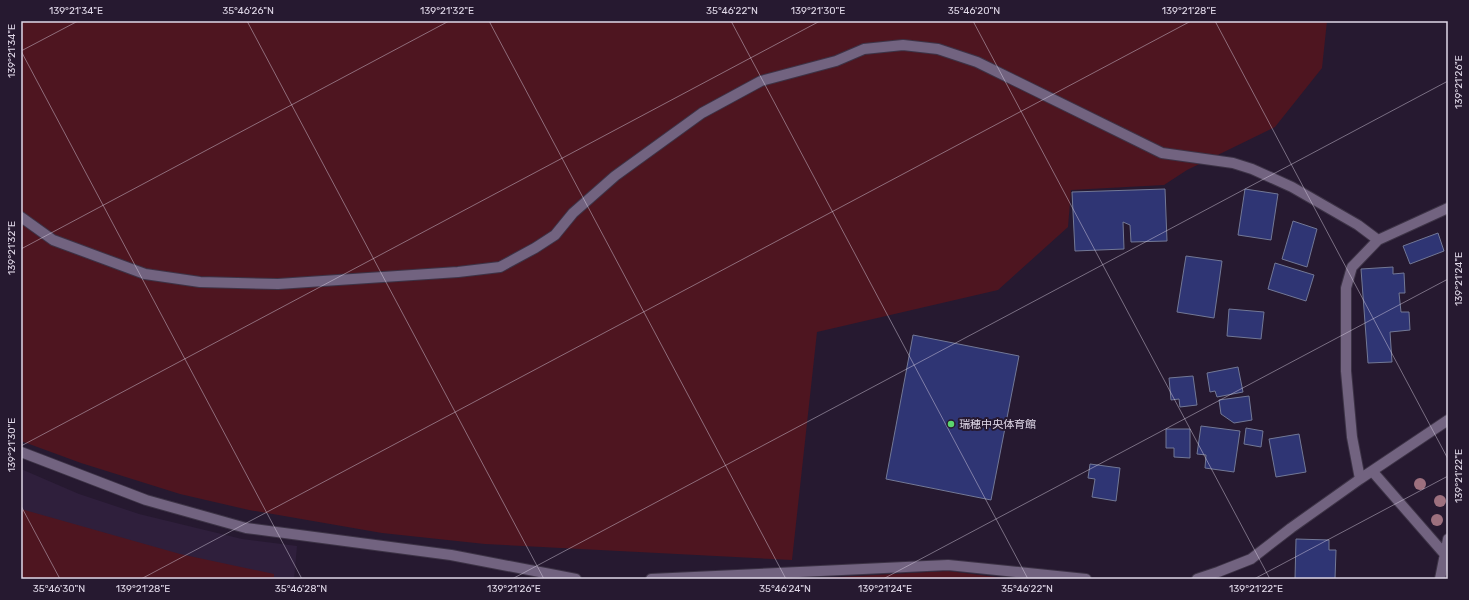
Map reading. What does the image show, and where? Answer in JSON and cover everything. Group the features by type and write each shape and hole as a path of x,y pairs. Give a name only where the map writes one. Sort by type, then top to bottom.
{"street":[{"path":"21,217 52,240 144,274 200,282 278,284 458,272 500,267 536,248 556,235 573,213 615,176 702,113 761,81 836,61 864,49 903,45 938,49 977,62 1162,153 1233,163 1252,169 1292,187 1358,224 1378,240"},
{"path":"1360,479 1352,436 1346,371 1346,288 1352,267 1378,240 1448,208"},
{"path":"1197,579 1251,559 1291,528 1360,479 1373,472 1448,420"},
{"path":"21,452 146,500 246,528 452,555 576,579"},
{"path":"1373,472 1447,556"},
{"path":"1440,579 1447,556 1448,539"},
{"path":"651,579 948,565 1061,578 1086,579"}],"shaded area":[{"path":"21,21 1327,21 1322,68 1275,127 1187,170 1164,185 1071,190 1068,227 998,290 817,332 792,560 485,544 382,533 249,510 180,494 81,463 21,441"},
{"path":"21,469 79,494 139,514 242,539 297,546 294,579 21,579"},
{"path":"21,509 180,554 274,574 274,579 21,579"},
{"path":"948,571 1012,579 802,579"}],"building":[{"path":"1165,189 1167,241 1131,242 1130,225 1123,222 1124,249 1075,251 1072,192"},
{"path":"1245,189 1278,194 1271,240 1238,235"},
{"path":"1293,221 1317,229 1307,267 1282,259"},
{"path":"1438,233 1444,251 1410,264 1403,246"},
{"path":"1186,256 1222,261 1214,318 1177,312"},
{"path":"1275,263 1314,275 1306,301 1268,289"},
{"path":"1393,267 1393,274 1404,273 1405,293 1399,293 1401,312 1409,312 1410,330 1390,332 1392,362 1368,363 1361,269"},
{"path":"1229,309 1264,312 1261,339 1227,336"},
{"path":"913,335 1019,356 991,500 886,479"},
{"path":"1238,367 1243,392 1217,397 1215,391 1210,392 1207,373"},
{"path":"1193,376 1197,405 1180,407 1179,399 1171,400 1169,378"},
{"path":"1249,396 1252,420 1234,423 1221,414 1219,400"},
{"path":"1201,426 1240,431 1234,472 1205,468 1206,455 1197,454"},
{"path":"1246,428 1263,431 1261,447 1244,444"},
{"path":"1166,429 1190,429 1190,458 1174,457 1174,448 1166,448"},
{"path":"1299,434 1306,472 1276,477 1269,439"},
{"path":"1090,464 1120,468 1116,501 1092,497 1095,479 1088,478"},
{"path":"1296,539 1329,540 1329,550 1336,550 1335,579 1295,579"}],"place":[{"name":"瑞穂中央体育館","path":"951,424"}]}
